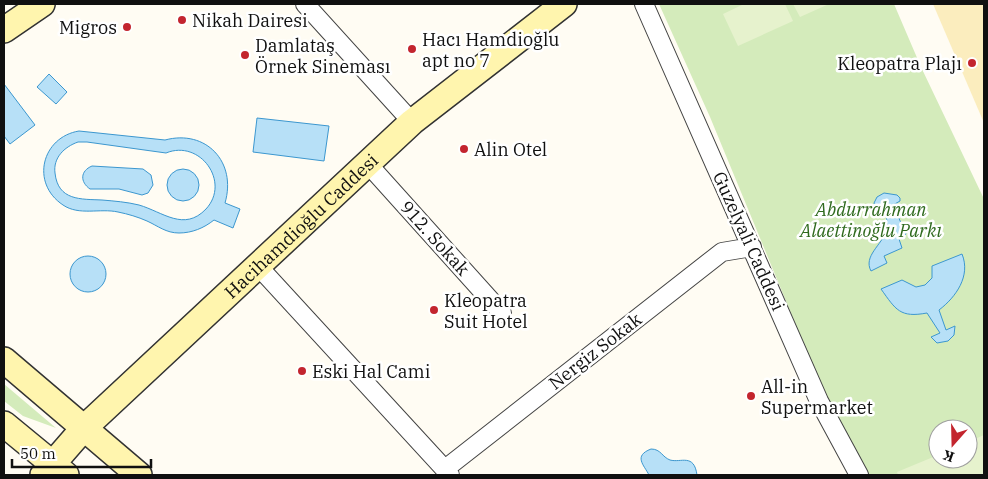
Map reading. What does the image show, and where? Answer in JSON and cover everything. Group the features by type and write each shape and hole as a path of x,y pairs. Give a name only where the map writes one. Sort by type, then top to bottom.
{"street":[{"path":"4,30 42,4"},
{"path":"305,4 412,122"},
{"name":"Hacihamdioğlu Caddesi","path":"54,472 83,429 412,122 564,4"},
{"name":"Guzelyali Caddesi","path":"644,4 819,401 859,475"},
{"name":"912. Sokak","path":"368,164 502,313"},
{"name":"Nergiz Sokak","path":"448,472 722,252 752,247"},
{"path":"258,266 448,472"},
{"path":"4,360 139,475"},
{"path":"4,424 54,472"}],"green space":[{"name":"Abdurrahman Alaettinoğlu Parkı","path":"659,4 894,4 921,67 984,199 984,475 869,475 826,398 710,117"},
{"path":"744,4 785,4 793,21 738,46 723,14"},
{"path":"793,4 829,4 800,17"},
{"path":"4,384 56,428 23,416 4,401"},
{"path":"984,435 984,475 898,475 897,472 928,459 928,469 978,469 978,438"}],"sand":[{"name":"Kleopatra Plajı","path":"933,4 984,4 984,123"}],"water":[{"path":"49,74 67,92 56,104 37,87"},
{"path":"4,84 35,125 10,144 4,136"},
{"path":"257,118 329,126 324,161 253,152"},
{"path":"79,131 165,140 193,139 205,144 215,152 222,162 228,188 225,203 240,209 233,228 214,220 202,228 193,231 174,233 125,214 111,211 76,210 63,205 53,196 46,185 44,174 45,162 49,151 56,142 66,135","holes":["78,142 166,153 179,150 190,152 200,157 208,166 213,176 215,187 213,198 206,209 198,216 181,220 134,204 72,197 66,194 57,182 55,173 56,163 60,154 68,147"]},
{"path":"92,166 143,169 151,175 153,185 148,193 142,195 119,189 90,189 84,183 83,174"},
{"path":"183,169 194,174 199,185 194,196 183,201 172,196 167,185 172,174"},
{"path":"884,193 897,195 900,198 900,201 893,205 906,234 899,239 902,248 884,256 887,263 871,271 869,260 887,228 885,207 876,209 874,203 877,197"},
{"path":"962,254 965,270 963,278 951,299 939,310 946,330 955,326 954,335 948,341 937,343 931,337 940,333 927,313 911,314 900,311 881,289 902,280 916,287 925,285 932,278 932,266"},
{"path":"88,256 101,261 106,274 101,287 88,292 75,287 70,274 75,261"},
{"path":"651,449 657,450 670,460 690,461 697,475 649,475 641,458 642,455"}],"place":[{"name":"Nikah Dairesi","path":"182,20"},
{"name":"Migros","path":"127,27"},
{"name":"Hacı Hamdioğlu apt no 7","path":"412,49"},
{"name":"Damlataş Örnek Sineması","path":"245,55"},
{"name":"Kleopatra Plajı","path":"972,63"},
{"name":"Alin Otel","path":"464,149"},
{"name":"Kleopatra Suit Hotel","path":"434,310"},
{"name":"Eski Hal Cami","path":"302,371"},
{"name":"All-in Supermarket","path":"751,396"}]}
